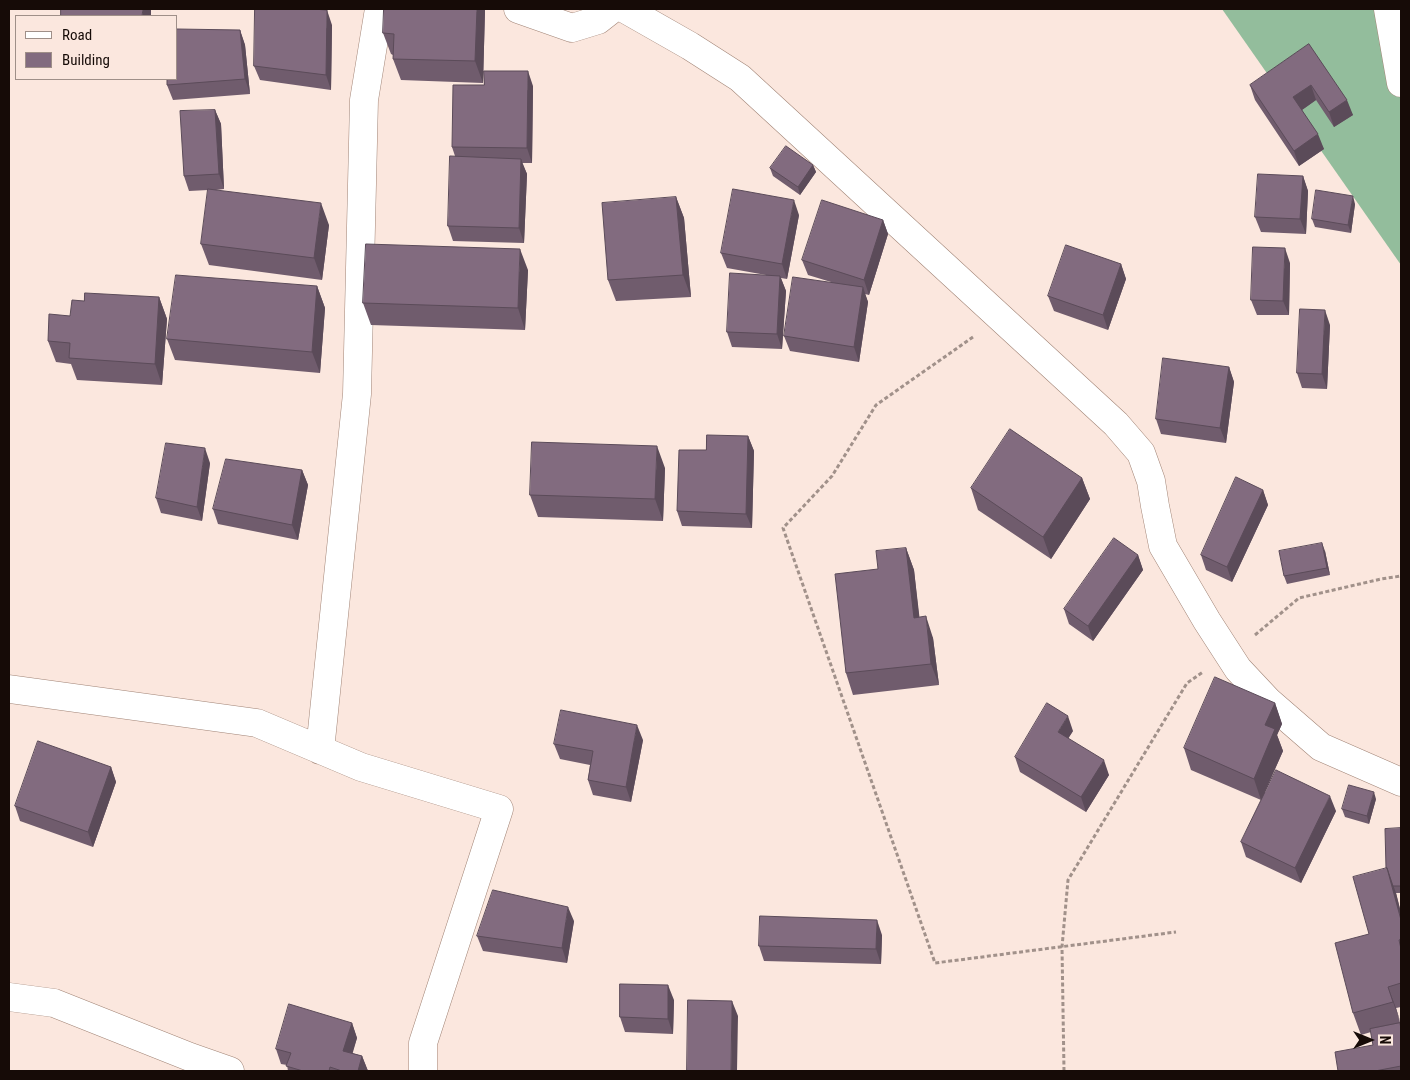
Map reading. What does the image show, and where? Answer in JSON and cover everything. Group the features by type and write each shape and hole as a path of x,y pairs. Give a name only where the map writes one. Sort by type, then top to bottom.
{"street":[{"path":"320,750 357,394 364,100 379,9"},
{"path":"518,9 572,28 598,20 612,9"},
{"path":"625,9 690,46 740,78 1116,424 1141,453 1151,481 1163,546 1238,669 1268,702 1321,747 1401,782"},
{"path":"1388,9 1401,83"},
{"path":"9,689 257,724 361,767 498,808 423,1043 423,1071"},
{"path":"9,997 54,1003 230,1071"}],"path":[{"path":"1000,318 876,405 832,476 783,528 935,963 1176,932"},
{"path":"1064,1071 1062,947 1068,880 1187,683 1246,643 1299,598 1401,576"}],"green space":[{"path":"1222,9 1401,9 1401,265"}],"building":[{"path":"61,9 143,9 142,15 61,15"},
{"path":"255,9 327,10 326,75 254,66"},
{"path":"384,9 477,9 475,61 393,59 394,34 383,33"},
{"path":"178,29 240,30 245,79 167,85 167,80 178,80"},
{"path":"1309,44 1347,100 1329,112 1311,85 1293,97 1318,134 1294,151 1250,85"},
{"path":"484,71 528,71 527,148 452,147 453,85 484,85"},
{"path":"215,110 219,174 184,176 180,111"},
{"path":"786,146 813,165 798,187 770,168"},
{"path":"450,156 521,159 519,228 448,226"},
{"path":"1258,174 1303,176 1300,219 1255,217"},
{"path":"208,189 321,203 314,258 201,244"},
{"path":"733,189 794,200 782,264 721,253"},
{"path":"1316,190 1353,196 1348,225 1312,219"},
{"path":"676,197 683,275 608,280 602,203"},
{"path":"822,200 883,220 864,280 802,260"},
{"path":"366,244 520,249 518,308 363,303"},
{"path":"1066,245 1121,264 1103,315 1048,296"},
{"path":"1253,247 1285,248 1283,301 1251,300"},
{"path":"730,273 780,276 777,334 727,332"},
{"path":"176,275 317,286 312,352 167,339"},
{"path":"793,277 863,287 854,347 784,336"},
{"path":"85,293 159,297 155,364 69,358 70,343 48,341 49,314 70,316 72,300 84,301"},
{"path":"1300,309 1325,310 1322,374 1297,373"},
{"path":"1163,358 1229,367 1220,428 1156,419"},
{"path":"1010,429 1082,478 1043,537 971,488"},
{"path":"707,435 748,436 746,514 677,511 679,450 706,450"},
{"path":"532,442 657,446 655,499 530,495"},
{"path":"166,443 205,448 197,507 156,498"},
{"path":"226,459 302,470 292,525 213,509"},
{"path":"1236,477 1263,490 1227,567 1201,555"},
{"path":"1114,538 1138,555 1088,626 1064,609"},
{"path":"1322,543 1327,568 1284,576 1279,551"},
{"path":"906,548 914,618 926,616 931,664 846,673 835,574 878,569 876,551"},
{"path":"1215,677 1275,703 1265,725 1275,729 1254,779 1184,748"},
{"path":"1047,703 1068,716 1058,732 1104,760 1081,797 1015,757"},
{"path":"561,710 637,725 626,787 588,780 593,751 554,744"},
{"path":"38,741 111,767 88,832 15,806"},
{"path":"1276,770 1330,796 1295,868 1241,842"},
{"path":"1349,785 1374,792 1367,816 1342,809"},
{"path":"1401,828 1401,886 1393,886 1386,868 1385,829"},
{"path":"1387,868 1401,920 1401,939 1399,940 1401,949 1401,983 1388,987 1393,1002 1353,1013 1335,943 1369,934 1353,877"},
{"path":"493,890 568,907 562,948 477,936"},
{"path":"760,916 877,920 876,949 759,946"},
{"path":"620,984 668,985 668,1019 620,1017"},
{"path":"688,1000 732,1001 731,1071 687,1071"},
{"path":"289,1004 352,1023 343,1051 362,1056 358,1071 342,1071 330,1067 329,1071 303,1071 286,1066 291,1053 276,1049"},
{"path":"1400,1023 1401,1066 1375,1071 1338,1071 1335,1052 1373,1045 1370,1029"}]}
